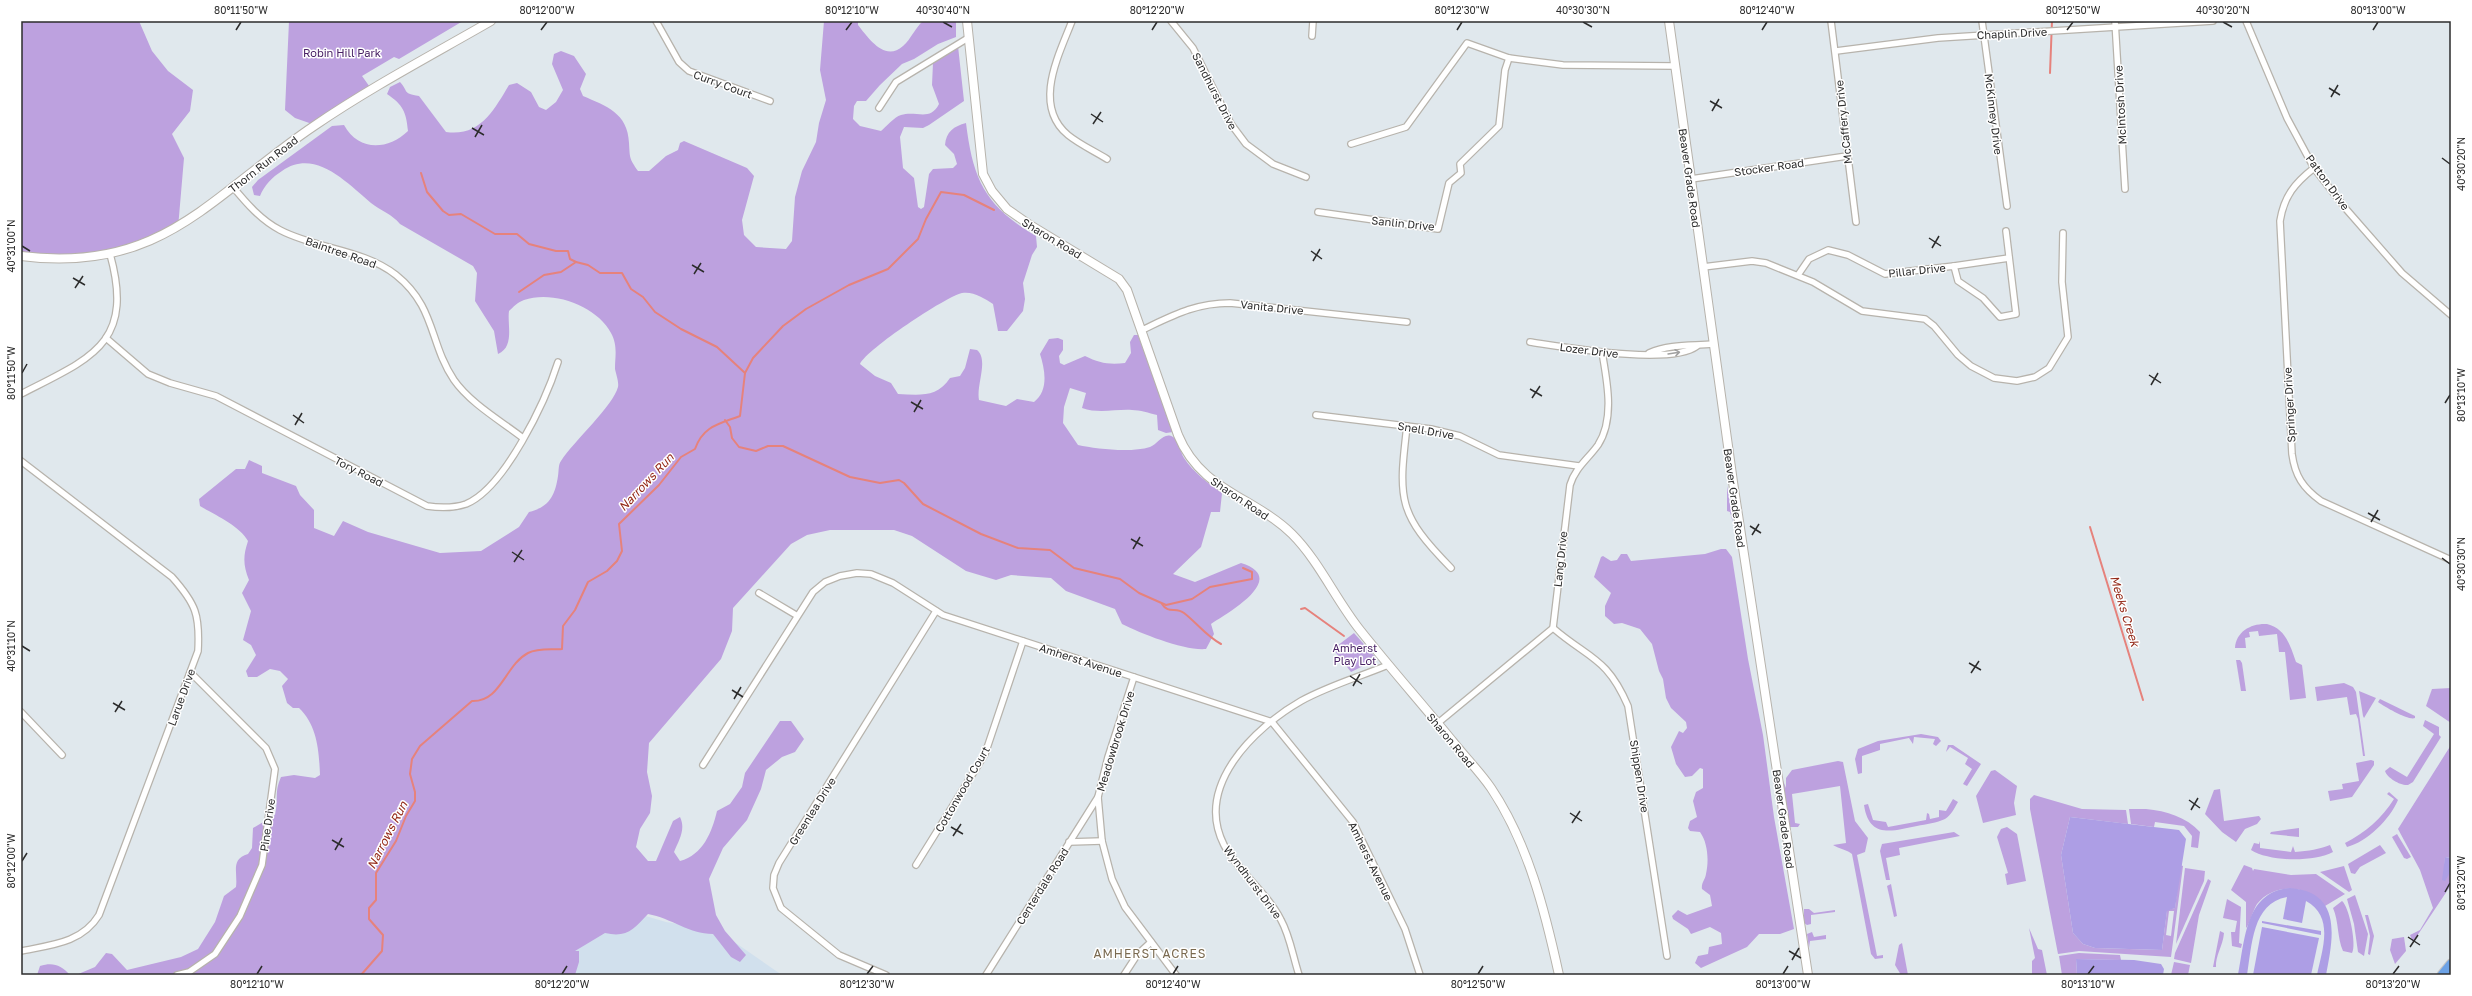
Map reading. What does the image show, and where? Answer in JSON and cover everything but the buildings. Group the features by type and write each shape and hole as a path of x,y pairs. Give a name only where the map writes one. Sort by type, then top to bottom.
{"main road":[{"path":"2442,975 2451,964"}],"street":[{"name":"Thorn Run Road","path":"21,256 61,259 110,254 153,240 178,228 233,188 293,140 354,100 491,21"},
{"name":"Curry Court","path":"656,21 678,62 689,71 770,101"},
{"name":"Sharon Road","path":"967,21 983,174 992,191 1007,209 1030,226 1119,279 1127,290 1178,435 1189,456 1216,482 1291,533 1305,550 1352,619 1388,665 1490,787 1512,826 1546,916 1559,975"},
{"path":"1072,21 1053,72 1050,96 1052,110 1067,134 1107,159"},
{"name":"Sandhurst Drive","path":"1171,21 1193,48 1231,124 1246,144 1273,164 1306,177"},
{"path":"1312,36 1314,21"},
{"name":"Beaver Grade Road","path":"1669,21 1674,66 1714,344 1808,975"},
{"name":"McCaffery Drive","path":"1831,21 1836,51 1847,156 1856,222"},
{"name":"McKinney Drive","path":"1982,21 2007,206"},
{"name":"Chaplin Drive","path":"1836,51 1938,38 2116,24 2213,21"},
{"name":"Patton Drive","path":"2246,21 2287,118 2314,168 2346,209 2402,273 2451,315"},
{"name":"McIntosh Drive","path":"2116,24 2125,189"},
{"path":"879,108 896,82 968,38"},
{"path":"1351,144 1406,127 1467,43 1509,58 1563,65 1674,66"},
{"name":"Sanlin Drive","path":"1318,212 1438,230 1449,182 1460,173 1460,164 1499,126 1505,70 1509,58"},
{"name":"Stocker Road","path":"1691,178 1847,156"},
{"name":"Springer Drive","path":"2314,168 2290,192 2284,204 2280,220 2292,446 2296,474 2303,486 2321,501 2451,560"},
{"name":"Baintree Road","path":"233,188 258,215 279,230 371,261 396,275 416,295 423,306 445,364 457,384 524,438"},
{"name":"Pillar Drive","path":"1798,275 1809,259 1828,250 1848,255 1884,274 1954,266 1958,281 1983,298 2000,317 2016,314 2006,231"},
{"path":"1703,267 1757,261 1798,275 1862,311 1928,321 1971,366 1998,379 2025,380 2035,377 2049,368 2068,337 2062,282 2063,233"},
{"path":"21,394 83,361 96,351 106,338 114,324 118,308 118,291 110,254"},
{"path":"1954,266 2009,258"},
{"name":"Vanita Drive","path":"1142,330 1195,306 1212,303 1230,303 1407,322"},
{"name":"Tory Road","path":"106,338 148,374 170,383 216,396 427,506 440,508 466,504 478,497 490,486 535,420 558,362"},
{"name":"Lozer Drive","path":"1530,342 1602,352 1649,354 1660,348 1689,344 1697,346 1714,344"},
{"name":"Lang Drive","path":"1553,628 1568,497 1572,479 1579,466 1599,443 1605,427 1607,398 1602,352"},
{"name":"Snell Drive","path":"1316,415 1407,426 1453,434 1503,456 1579,466"},
{"path":"1407,426 1402,481 1406,508 1422,537 1451,568"},
{"name":"Larue Drive","path":"21,461 172,577 189,596 200,626 198,651 99,915 91,927 80,936 21,951"},
{"name":"Amherst Avenue","path":"703,764 796,615 818,587 832,578 857,573 885,579 936,611 1272,722 1353,822 1405,929 1420,975"},
{"path":"759,593 796,615"},
{"name":"Greenlea Drive","path":"886,975 839,955 792,918 777,902 773,882 779,863 936,611"},
{"path":"1438,723 1553,628"},
{"name":"Shippen Drive","path":"1553,628 1606,667 1616,682 1628,706 1668,956"},
{"name":"Cottonwood Court","path":"916,865 985,754 1023,641"},
{"name":"Wyndhurst Drive","path":"1299,975 1281,920 1228,852 1221,837 1217,822 1217,803 1226,775 1252,738 1303,700 1388,665"},
{"name":"Pine Drive","path":"177,975 189,972 215,954 240,916 262,865 275,769 266,748 190,673"},
{"name":"Meadowbrook Drive","path":"1134,677 1108,757 1098,797 1102,841 1108,868 1121,898 1176,975"},
{"path":"21,712 62,755"},
{"name":"Centerdale Road","path":"986,975 1098,797"},
{"path":"1069,842 1102,841"},
{"path":"1124,975 1137,955 1151,942"}],"shaded area":[{"path":"2070,817 2179,830 2186,839 2175,908 2167,911 2162,950 2095,948 2083,944 2073,933 2061,855"},
{"path":"2445,857 2451,858 2451,871 2445,881 2442,880"},
{"path":"2290,888 2307,891 2319,898 2327,908 2332,933 2326,975 2317,975 2324,935 2324,925 2321,916 2315,908 2306,901 2302,923 2283,919 2287,897 2275,901 2260,917 2253,939 2247,975 2238,975 2246,933 2256,908 2264,898 2275,891"},
{"path":"625,910 666,922 717,930 782,975 536,975"},
{"path":"2262,921 2321,931 2321,935 2262,923"},
{"path":"2262,927 2319,938 2311,975 2253,975"},
{"path":"2076,959 2134,960 2161,964 2164,969 2163,975 2077,975"}],"green space":[{"path":"21,21 139,21 152,51 168,71 193,90 190,111 172,134 184,158 178,228 110,254 21,256"},
{"name":"Robin Hill Park","path":"289,21 463,21 399,59 394,57 362,76 372,90 315,125 295,118 285,110"},
{"path":"824,21 858,21 858,25 872,42 884,50 890,51 896,50 903,46 923,21 956,21 956,37 938,44 914,59 902,64 866,101 857,101 854,106 853,119 860,126 881,131 898,116 931,113 939,104 932,85 933,63 958,46 964,101 923,128 904,127 900,137 903,168 914,178 918,207 921,209 924,207 929,174 933,169 953,168 957,164 954,154 945,145 946,140 951,130 966,123 973,160 984,190 1005,214 1036,236 1037,247 1032,255 1023,283 1025,299 1023,311 1007,331 998,331 993,304 974,294 962,293 924,313 907,324 876,347 860,364 875,376 891,383 898,394 920,395 933,392 939,389 950,378 960,376 965,368 970,349 977,350 982,360 979,400 1006,406 1017,399 1034,402 1039,397 1044,386 1044,373 1040,354 1049,339 1058,338 1063,340 1063,350 1059,356 1060,363 1064,365 1085,356 1104,363 1119,364 1125,363 1131,353 1130,342 1134,335 1138,335 1173,432 1166,433 1158,430 1157,415 1138,410 1095,411 1082,408 1086,393 1070,388 1064,407 1063,423 1078,445 1094,448 1114,450 1142,449 1150,447 1164,437 1173,437 1179,444 1184,458 1192,468 1222,493 1220,512 1211,512 1201,547 1173,574 1195,582 1241,563 1254,569 1259,577 1258,586 1251,595 1230,612 1211,624 1214,634 1206,649 1175,645 1130,628 1122,624 1115,609 1066,591 1051,578 1011,575 996,580 966,571 912,536 894,530 830,530 807,535 791,544 733,608 732,631 721,659 649,743 647,772 652,796 650,813 640,829 636,847 648,861 656,861 673,821 680,817 682,821 682,830 674,852 680,861 695,854 705,842 717,811 730,804 742,787 745,773 780,721 791,721 804,739 795,752 782,757 766,770 761,789 747,820 723,848 709,879 716,915 725,931 746,955 740,962 731,957 713,934 688,929 648,914 630,931 619,934 605,933 575,951 579,951 579,962 575,975 76,975 95,967 106,953 112,954 127,970 181,957 198,949 215,922 224,896 236,887 237,863 242,856 248,854 252,848 253,828 275,815 277,792 281,777 294,775 315,778 320,775 318,747 310,722 299,708 293,708 287,703 282,686 288,679 280,671 270,669 257,677 248,677 246,671 256,655 251,645 243,640 251,611 242,593 249,580 244,560 248,541 239,530 200,506 199,499 236,469 245,469 249,460 262,466 262,473 296,486 300,495 314,510 314,528 334,536 343,521 368,532 440,553 481,551 519,527 529,512 542,507 550,500 555,489 561,461 609,404 618,387 615,369 615,347 611,333 596,315 585,308 561,299 548,297 535,297 522,301 509,311 509,335 507,346 498,354 494,331 475,301 477,273 473,266 400,224 330,170 318,165 306,163 294,165 282,171 269,182 260,196 254,195 252,187 258,180 332,126 344,125 350,134 365,144 382,145 400,138 408,131 405,113 400,105 387,94 390,87 400,82 406,92 419,96 446,132 458,132 477,126 485,120 498,104 509,85 517,83 531,92 539,107 546,110 556,102 563,90 552,64 554,54 561,51 574,56 586,74 580,89 583,96 607,107 625,124 628,133 630,158 638,171 649,171 666,156 678,150 680,143 684,141 747,168 754,176 742,220 744,235 756,247 786,249 792,241 795,197 802,171 816,142 819,123 826,100 820,70"},
{"path":"1727,486 1733,523 1730,512 1727,511"},
{"path":"1726,549 1732,557 1748,659 1763,735 1774,817 1794,929 1780,934 1759,934 1747,947 1701,968 1695,963 1698,956 1708,954 1709,947 1722,944 1721,933 1710,927 1691,934 1688,929 1673,919 1672,916 1678,910 1687,915 1712,906 1710,895 1702,889 1707,869 1707,852 1705,841 1700,832 1690,831 1688,828 1690,821 1697,817 1693,801 1696,792 1703,788 1703,769 1700,768 1692,776 1685,777 1676,764 1671,747 1679,731 1683,733 1687,728 1686,722 1671,708 1666,698 1663,679 1659,671 1652,644 1640,629 1622,623 1614,624 1605,616 1605,606 1611,593 1594,577 1601,557 1603,556 1611,561 1617,560 1621,554 1627,554 1631,561 1705,554"},
{"path":"2267,624 2273,626 2283,634 2289,644 2296,662 2302,665 2306,698 2290,700 2285,652 2279,652 2277,634 2259,636 2258,631 2249,632 2250,637 2245,638 2246,648 2235,648 2238,637 2246,629 2256,625"},
{"name":"Amherst Play Lot","path":"1354,633 1377,659 1351,672 1333,649"},
{"path":"2236,660 2240,660 2242,663 2246,691 2241,691"},
{"path":"2344,683 2353,687 2356,692 2365,756 2363,756 2358,719 2356,714 2350,715 2347,697 2317,701 2315,687"},
{"path":"2451,688 2451,723 2426,706 2432,689"},
{"path":"2359,691 2376,698 2364,718 2363,716"},
{"path":"2380,699 2415,716 2415,718 2403,716 2391,710 2378,702"},
{"path":"2425,720 2439,727 2439,735 2441,737 2413,782 2408,785 2398,783 2391,779 2385,771 2390,767 2407,777 2434,734 2423,726"},
{"path":"1921,734 1938,737 1941,741 1936,746 1933,744 1935,739 1914,737 1913,744 1909,738 1880,744 1880,750 1862,756 1862,773 1858,774 1855,759 1858,749 1878,741"},
{"path":"1948,745 1953,745 1981,764 1967,786 1963,784 1972,769 1965,764 1968,758 1950,747 1946,752"},
{"path":"2451,745 2451,858 2445,857 2444,877 2451,871 2451,885 2413,942 2410,935 2420,930 2433,908 2420,870 2398,829"},
{"path":"2371,760 2374,761 2374,765 2352,797 2330,801 2328,791 2343,789 2342,784 2359,781 2356,763"},
{"path":"1838,761 1843,762 1855,821 1868,838 1865,852 1857,855 1877,956 1883,955 1883,958 1875,959 1871,954 1852,854 1833,845 1846,843 1840,786 1792,794 1795,823 1800,824 1798,827 1789,827 1782,778 1786,788 1786,778 1792,770"},
{"path":"1995,770 2017,786 2014,803 2016,815 1983,823 1976,796 1991,771"},
{"path":"2220,789 2224,821 2259,816 2261,819 2257,824 2245,829 2236,842 2222,832 2205,814 2214,790"},
{"path":"2389,792 2398,800 2384,822 2370,835 2347,847 2345,843 2359,835 2389,806 2394,799 2387,794"},
{"path":"2034,795 2082,809 2126,810 2128,824 2070,817 2061,855 2073,933 2083,944 2095,948 2162,950 2167,910 2175,908 2180,865 2183,866 2171,957 2079,951 2058,954 2030,809 2030,799","holes":["2169,911 2174,911 2171,936 2166,935"]},
{"path":"1953,799 1958,802 1951,814 1945,819 1939,822 1891,831 1876,828 1867,816 1864,805 1868,804 1873,820 1886,822 1888,827 1926,820 1927,813 1929,814 1930,819 1939,817 1939,810 1946,811"},
{"path":"2129,809 2146,809 2169,813 2189,822 2200,832 2198,848 2191,847 2192,836 2184,826 2155,822 2154,827 2131,824"},
{"path":"2007,827 2017,834 2026,881 2007,885 2005,874 2008,873 1997,837 2001,829"},
{"path":"2299,828 2299,837 2270,834 2271,832"},
{"path":"1954,832 1960,836 1899,848 1900,855 1886,858 1890,880 1886,880 1880,851 1882,844"},
{"path":"2397,834 2411,857 2407,859 2404,858 2392,837"},
{"path":"2260,841 2260,848 2291,852 2293,846 2295,852 2314,850 2330,845 2333,852 2315,858 2280,859 2259,854 2251,850 2254,843 2259,844"},
{"path":"2380,845 2386,853 2360,867 2355,874 2351,873 2348,864"},
{"path":"2244,865 2252,868 2253,871 2254,869 2291,875 2316,874 2345,894 2325,906 2318,899 2301,890 2282,889 2273,892 2264,897 2257,904 2246,928 2246,902 2231,890"},
{"path":"2344,866 2352,890 2349,892 2320,872"},
{"path":"2185,868 2205,871 2204,881 2176,944"},
{"path":"2208,879 2211,881 2199,915 2191,963 2174,959 2175,953"},
{"path":"1891,884 1897,916 1894,917 1887,886"},
{"path":"2355,895 2368,934 2364,956 2358,952 2354,924 2347,899"},
{"path":"2227,899 2241,907 2239,943 2242,944 2241,948 2232,946 2231,932 2235,932 2237,921 2223,918"},
{"path":"2342,901 2345,904 2352,926 2354,943 2352,953 2343,951 2333,908"},
{"path":"1804,909 1809,909 1814,913 1835,910 1835,912 1811,915 1811,924 1807,925 1804,923"},
{"path":"2365,915 2368,915 2374,936 2370,955 2368,954 2370,936"},
{"path":"2029,928 2038,949 2042,950 2047,975 2032,975 2032,961 2035,958"},
{"path":"2220,931 2224,933 2216,967 2213,967"},
{"path":"1812,932 1814,937 1826,935 1826,939 1810,941 1809,948 1807,934"},
{"path":"2404,937 2406,951 2395,964 2390,950 2392,939"},
{"path":"1902,943 1908,975 1901,975 1895,965 1899,945"},
{"path":"2079,953 2120,955 2121,960 2076,959 2077,975 2062,975 2059,956"},
{"path":"2174,962 2190,965 2188,975 2171,975"},
{"path":"53,964 60,967 70,975 37,975 40,966"}],"waterway":[{"name":"Meeks Creek","path":"2050,73 2052,21"},
{"path":"421,173 427,192 443,211 449,215 461,214 495,234 517,234 529,244 556,251 568,251 570,259 576,262"},
{"name":"Narrows Run","path":"361,975 382,951 383,935 369,919 369,908 376,900 376,873 396,841 406,816 415,801 415,792 410,774 412,759 420,746 472,701 482,700 490,696 520,659 528,653 540,650 562,649 563,626 575,610 588,582 607,571 617,561 622,551 619,524 659,485 681,457 695,449 702,435 713,427 740,416 745,373 753,358 783,326 806,309 849,285 888,269 918,239 926,219 941,192 964,195 994,210"},
{"path":"519,292 544,275 561,272 576,262 588,265 600,273 622,273 631,289 643,297 655,312 681,329 717,347 745,373"},
{"path":"725,420 730,427 732,438 739,447 756,451 768,446 783,446 850,477 880,483 899,480 904,483 923,504 981,534 1018,548 1050,550 1074,568 1120,579 1139,593 1166,605 1192,599 1210,587 1252,579 1252,572 1243,568"},
{"name":"Meeks Creek","path":"2090,527 2143,700"},
{"path":"1162,604 1169,610 1178,610 1184,613 1221,644"},
{"path":"1301,609 1305,608 1344,636"}],"district":[{"name":"AMHERST ACRES","path":"1150,953"}]}
